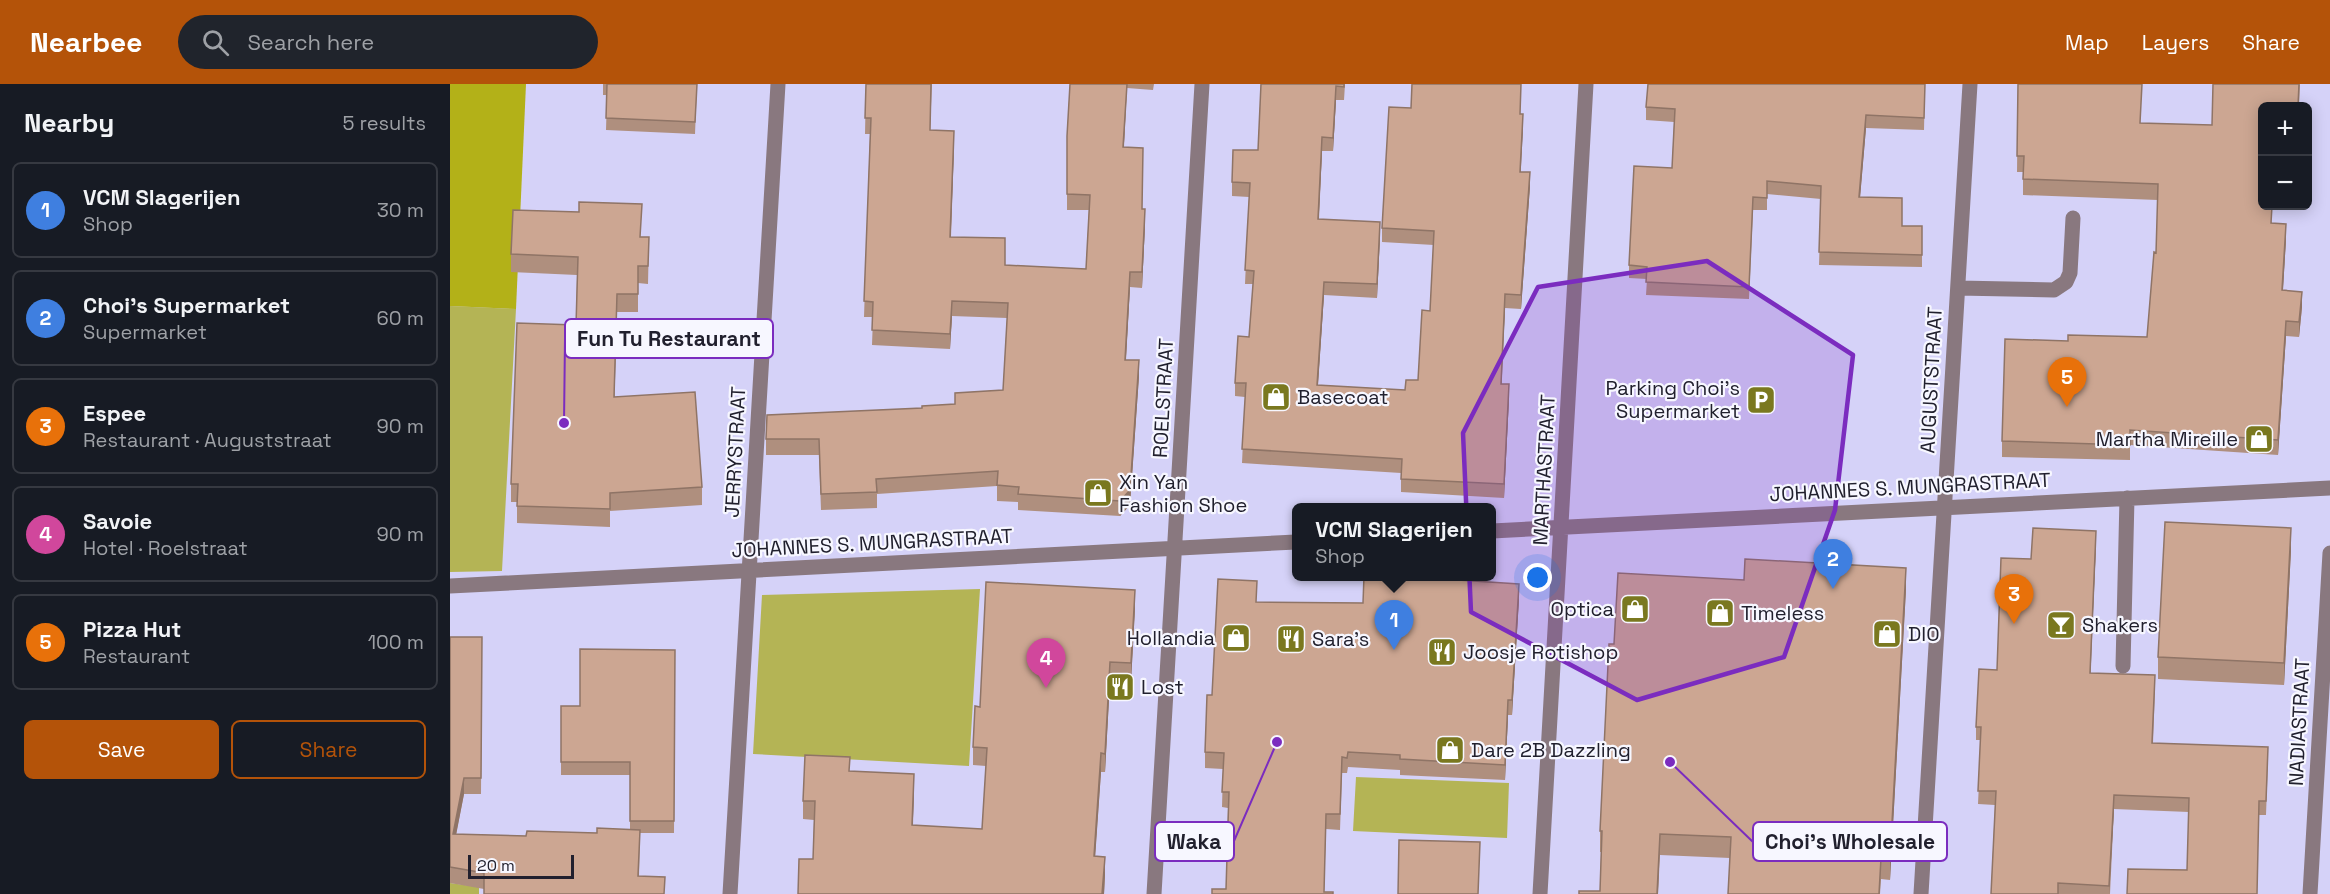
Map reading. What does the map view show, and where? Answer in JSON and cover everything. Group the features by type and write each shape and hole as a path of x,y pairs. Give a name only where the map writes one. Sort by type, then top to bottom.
{"street":[{"name":"JERRYSTRAAT","path":"730,894 778,84"},
{"name":"ROELSTRAAT","path":"1154,894 1202,84"},
{"name":"MARTHASTRAAT","path":"1540,894 1586,84"},
{"name":"AUGUSTSTRAAT","path":"1921,894 1970,84"},
{"path":"1958,288 2054,290 2066,282 2070,273 2073,218"},
{"name":"JOHANNES S. MUNGRASTRAAT","path":"1496,531 2330,488"},
{"path":"2123,666 2127,498"},
{"name":"JOHANNES S. MUNGRASTRAAT","path":"450,586 1292,542"},
{"name":"NADIASTRAAT","path":"2310,894 2326,675 2330,553"}],"highlighted area":[{"path":"1707,261 1853,355 1835,510 1784,657 1637,700 1471,612 1463,433 1538,287"}],"shaded area":[{"path":"450,84 526,84 516,309 450,306"},
{"path":"450,306 516,309 502,571 450,572"},
{"path":"980,589 969,766 753,754 762,595"},
{"path":"1356,777 1509,783 1507,838 1353,831"},
{"path":"450,883 479,887 479,894 450,894"}],"building":[{"path":"607,84 697,84 695,122 606,118"},
{"path":"866,84 931,84 930,130 954,131 950,237 1005,238 1005,265 1086,269 1090,195 1067,194 1070,84 1127,84 1123,147 1143,148 1142,209 1145,209 1142,272 1130,272 1125,360 1139,360 1130,490 1120,501 1018,494 1019,487 997,485 998,471 876,479 877,492 821,494 819,439 766,439 767,415 922,408 922,406 955,404 955,393 1003,390 1008,303 952,301 950,334 872,330 873,302 864,301 871,118 865,118"},
{"path":"1261,84 1344,84 1344,87 1336,86 1333,138 1322,137 1318,219 1380,222 1377,284 1324,282 1317,385 1405,390 1406,380 1418,380 1422,310 1430,311 1434,231 1382,228 1389,107 1411,108 1412,84 1521,84 1520,114 1523,114 1520,172 1530,172 1521,295 1505,294 1501,384 1509,384 1504,484 1401,479 1402,459 1242,449 1246,383 1235,383 1238,336 1249,337 1254,271 1245,270 1250,183 1232,182 1233,150 1258,150"},
{"path":"1648,84 1925,84 1924,118 1866,115 1859,197 1902,198 1902,226 1922,226 1922,255 1819,252 1821,186 1767,181 1767,198 1753,197 1749,287 1646,282 1647,267 1629,265 1634,166 1672,168 1675,109 1646,107"},
{"path":"2018,84 2142,84 2140,123 2212,125 2213,84 2299,84 2298,102 2258,102 2258,210 2272,210 2271,223 2286,224 2282,290 2302,292 2299,322 2286,321 2278,440 2130,430 2130,445 2002,441 2005,339 2068,341 2068,335 2147,337 2154,252 2156,253 2158,184 2023,179 2024,156 2017,156"},
{"path":"579,202 642,204 640,237 649,237 648,266 638,266 638,294 617,294 614,397 695,392 702,487 610,493 610,509 517,506 518,484 511,484 517,323 576,325 578,257 511,254 513,210 579,212"},
{"path":"2165,522 2291,528 2284,663 2158,657"},
{"path":"2033,528 2096,531 2090,673 2155,675 2152,743 2268,747 2266,801 2259,801 2257,894 2127,894 2128,869 2187,870 2189,798 2114,795 2109,886 2058,883 2058,894 1991,894 1996,791 1978,791 1981,727 1976,727 1979,669 1997,670 2001,558 2031,559"},
{"path":"1745,559 1906,568 1890,859 1881,858 1879,894 1728,894 1731,837 1660,834 1657,894 1579,894 1579,891 1600,891 1602,831 1600,831 1609,644 1614,644 1618,573 1744,580"},
{"path":"1218,579 1257,581 1256,602 1363,603 1364,581 1473,581 1519,584 1512,700 1508,700 1505,765 1400,759 1400,755 1348,752 1347,758 1342,757 1340,814 1326,814 1324,892 1333,892 1333,894 1212,894 1212,889 1226,889 1229,792 1222,792 1224,753 1205,752 1207,695 1212,695"},
{"path":"986,582 1135,590 1131,663 1110,662 1105,754 1101,753 1094,856 1105,857 1102,894 798,894 799,859 813,859 815,801 803,801 805,755 850,757 849,771 914,774 912,825 982,829 987,748 973,747 975,706 980,707"},
{"path":"450,637 482,637 481,778 464,778 453,834 526,836 527,831 597,833 597,828 640,830 638,876 665,877 664,894 484,894 484,873 450,867"},
{"path":"580,649 675,650 674,821 630,821 630,762 561,762 561,706 580,706"},
{"path":"1399,840 1480,842 1478,894 1398,894"}],"place":[{"name":"Basecoat","path":"1276,397"},
{"name":"Parking Choi's Supermarket","path":"1761,400"},
{"name":"Pizza Hut","path":"2067,407"},
{"name":"Fun Tu Restaurant","path":"564,423"},
{"name":"Martha Mireille","path":"2259,439"},
{"name":"Xin Yan Fashion Shoe","path":"1098,493"},
{"name":"Choi's Supermarket","path":"1833,589"},
{"name":"Optica","path":"1635,609"},
{"name":"Timeless","path":"1720,613"},
{"name":"Espee","path":"2014,624"},
{"name":"Shakers","path":"2061,625"},
{"name":"DIO","path":"1887,634"},
{"name":"Hollandia","path":"1236,638"},
{"name":"Sara's","path":"1291,639"},
{"name":"VCM Slagerijen","path":"1394,650"},
{"name":"Joosje Rotishop","path":"1442,652"},
{"name":"Lost","path":"1120,687"},
{"name":"Savoie","path":"1046,688"},
{"name":"Waka","path":"1277,742"},
{"name":"Dare 2B Dazzling","path":"1450,750"},
{"name":"Choi's Wholesale","path":"1670,762"}]}
